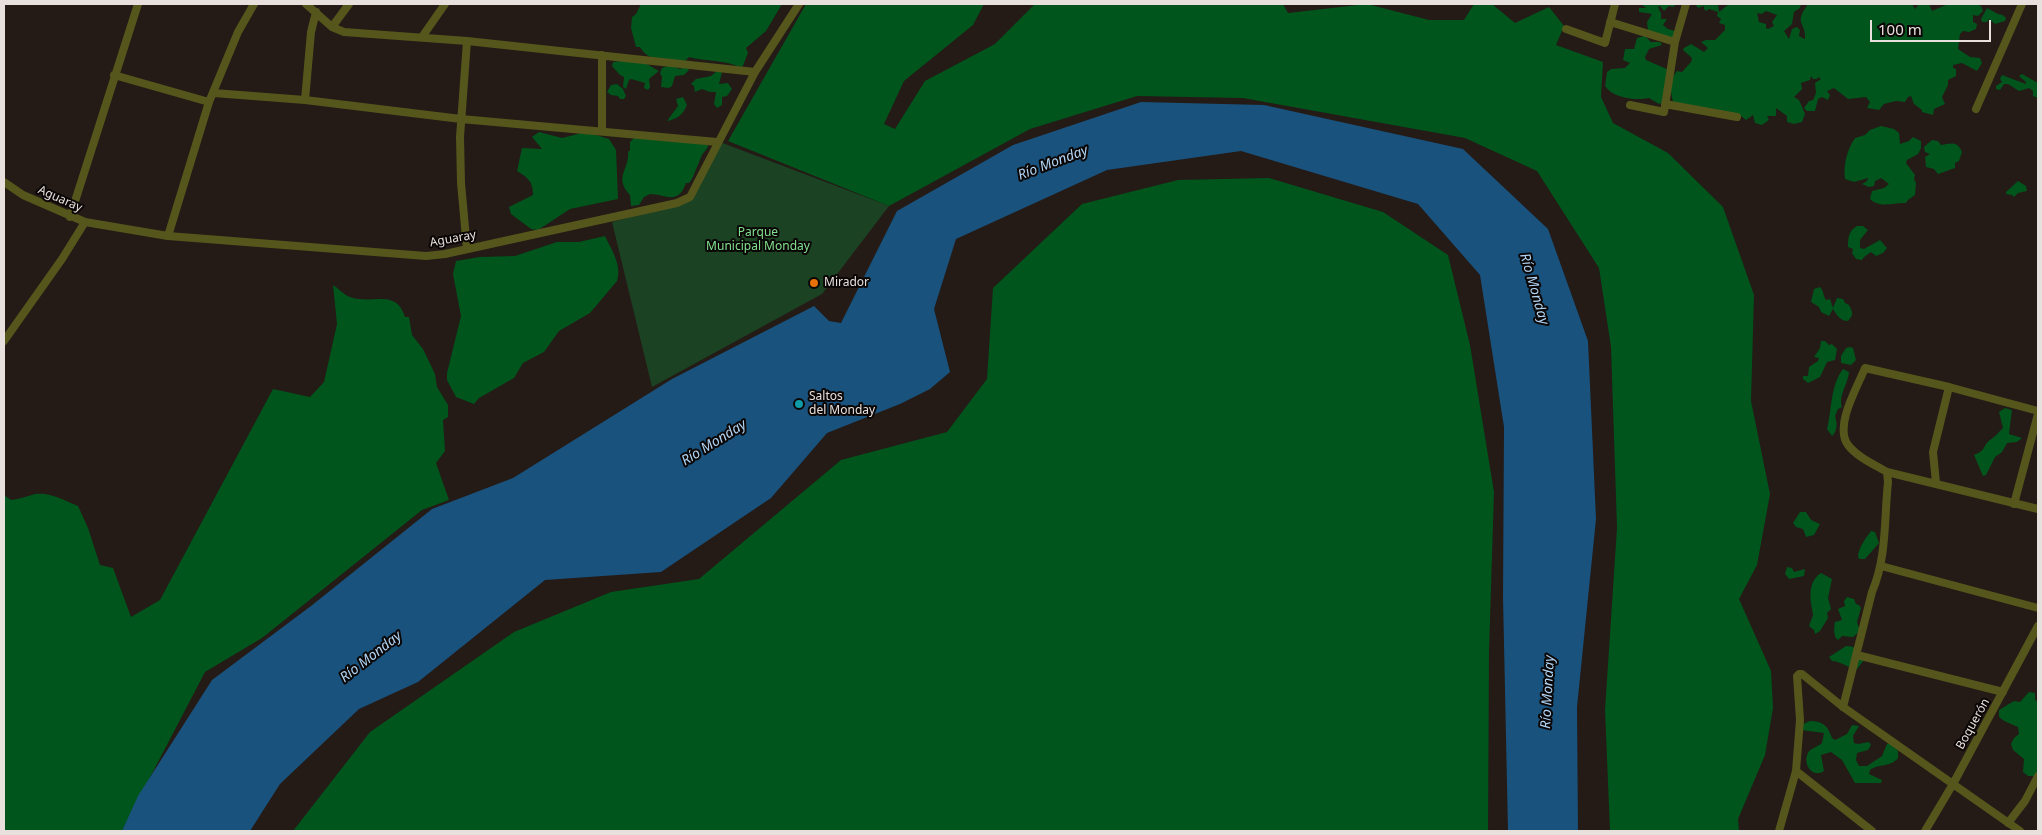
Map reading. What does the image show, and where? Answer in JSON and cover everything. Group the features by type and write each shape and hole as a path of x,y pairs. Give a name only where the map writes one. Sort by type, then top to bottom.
{"street":[{"path":"70,217 138,4"},
{"path":"168,236 209,102 238,32 254,4"},
{"path":"306,4 332,26 344,32 357,34 467,40 755,72"},
{"path":"332,26 349,4"},
{"path":"422,37 445,4"},
{"name":"Aguaray","path":"4,182 23,195 85,222 168,236 426,256 467,249 677,203 690,197 755,72 799,4"},
{"path":"1566,29 1605,43 1615,4"},
{"path":"1630,105 1664,112 1675,42 1686,4"},
{"path":"1976,109 2022,4"},
{"path":"304,100 311,32 316,12"},
{"path":"1610,22 1675,42"},
{"path":"467,40 461,119 461,183 467,249"},
{"path":"602,56 602,131"},
{"path":"114,75 209,102"},
{"path":"214,93 304,100 461,119 717,142"},
{"path":"1665,104 1737,117"},
{"path":"4,341 62,259 85,222"},
{"path":"2014,504 2038,412 1948,387 1865,368 1846,413 1842,433 1849,446 1869,462 1887,472 2014,504 2038,509"},
{"path":"1936,484 1933,452 1948,387"},
{"path":"1843,707 1872,592 1881,566 1888,482 1887,472"},
{"path":"1881,566 2038,608"},
{"name":"Boquerón","path":"1925,831 2003,692 2035,642 2038,626"},
{"path":"1857,655 2003,692"},
{"path":"1779,831 1796,771 1800,720 1798,674 1802,674 1843,707 2020,831"},
{"path":"1796,771 1872,831"},
{"path":"2008,823 2025,801 2038,776"}],"green space":[{"path":"641,4 782,4 766,31 746,48 748,53 742,68 729,63 689,57 684,62 659,59 643,52 640,47 636,47 631,28 632,17 636,14"},
{"path":"806,4 984,4 973,25 904,81 884,124 895,129 925,81 995,44 1035,4 1283,4 1288,13 1367,4 1429,20 1464,20 1474,4 1492,4 1515,23 1549,7 1564,26 1556,45 1603,62 1601,97 1613,123 1668,153 1723,207 1754,295 1751,401 1770,494 1757,565 1739,599 1771,671 1773,708 1765,755 1738,819 1739,831 1610,831 1605,710 1617,528 1611,347 1599,268 1537,171 1465,138 1243,98 1137,96 1030,129 889,206 728,141"},
{"path":"1641,4 1677,4 1673,7 1669,6 1664,11 1660,6 1658,7 1661,19 1667,19 1663,25 1675,31 1674,37 1670,38 1646,33 1648,30 1647,22 1652,14 1639,12 1639,8 1646,8"},
{"path":"1695,4 1718,4 1719,12 1729,4 1801,4 1800,8 1794,12 1792,24 1784,31 1789,39 1792,29 1797,27 1800,30 1799,36 1805,39 1801,16 1808,4 1912,4 1915,9 1919,4 1929,4 1932,11 1948,4 1976,4 1981,6 1983,11 1978,16 1973,15 1973,22 1977,24 1976,29 1969,32 1963,31 1960,34 1958,49 1970,57 1980,58 1982,63 1977,71 1962,63 1953,65 1953,68 1956,69 1956,76 1948,80 1948,85 1942,97 1945,104 1934,109 1933,115 1922,112 1914,104 1911,96 1905,102 1896,101 1884,104 1879,110 1867,108 1870,102 1866,97 1848,99 1834,88 1827,91 1830,95 1828,100 1822,97 1818,99 1815,111 1807,111 1804,108 1809,101 1813,100 1816,93 1815,83 1821,79 1818,77 1813,79 1811,76 1810,80 1801,83 1802,89 1794,97 1799,100 1805,114 1802,122 1794,124 1787,122 1787,116 1776,108 1776,116 1767,116 1769,120 1762,125 1755,123 1753,115 1746,120 1741,116 1673,102 1672,79 1677,71 1682,72 1691,62 1692,58 1683,50 1684,48 1691,44 1704,52 1708,48 1701,42 1715,40 1725,30 1725,25 1719,23 1721,19 1717,16 1718,12 1709,9 1706,11 1704,6 1698,8","holes":["1766,11 1777,15 1772,22 1774,26 1768,29 1766,24 1759,22 1757,13 1762,14"]},
{"path":"1987,8 2003,15 2006,18 2005,21 1995,24 1989,19 1987,22 1982,22 1981,19"},
{"path":"1645,36 1651,42 1660,42 1662,45 1649,49 1645,57 1646,60 1669,70 1663,102 1659,104 1649,98 1631,99 1619,96 1605,86 1607,72 1611,69 1625,68 1630,63 1623,60 1625,49 1634,49 1637,38"},
{"path":"628,60 645,63 659,71 649,79 650,87 648,90 644,88 645,83 631,79 626,89 623,87 624,77 612,66 613,62"},
{"path":"670,65 680,69 685,66 689,70 684,75 675,76 672,86 669,88 661,87 662,77 660,73 662,68"},
{"path":"717,71 722,72 719,84 728,83 732,89 727,96 722,97 722,105 717,108 714,104 716,92 702,89 695,92 694,86 691,84 696,79 711,76"},
{"path":"2022,74 2038,83 2038,98 2033,96 2033,91 2029,88 2019,91 2008,84 2004,84 2000,90 1996,89 1996,86 2002,82 2000,79 2002,75 2026,84 2019,76"},
{"path":"617,84 623,89 626,96 624,99 620,99 618,96 607,92 611,85"},
{"path":"683,97 687,105 682,114 677,118 667,121 678,106 676,99"},
{"path":"1881,126 1894,129 1899,133 1900,144 1909,141 1913,137 1921,141 1921,148 1918,154 1907,160 1906,163 1915,175 1916,183 1915,195 1906,203 1878,204 1870,199 1872,191 1884,188 1889,184 1881,178 1875,181 1874,186 1869,187 1862,184 1868,178 1854,182 1845,179 1846,158 1855,138"},
{"path":"539,132 562,138 586,132 609,139 616,150 618,199 570,209 538,230 531,229 511,214 509,207 533,195 529,180 517,171 522,148 542,149 532,137"},
{"path":"636,136 707,143 708,147 702,155 692,179 689,183 686,183 679,194 671,197 650,194 644,197 639,205 631,206 630,195 625,189 622,178 630,150 630,142"},
{"path":"1932,140 1938,141 1941,145 1956,144 1960,148 1962,152 1959,161 1955,163 1955,168 1938,174 1934,169 1926,167 1925,157 1930,154 1925,152 1924,147"},
{"name":"Parque Municipal Monday","path":"720,142 889,206 822,294 652,387 612,222 679,204 693,197"},
{"path":"1269,178 1383,212 1448,255 1470,345 1494,492 1489,652 1488,831 293,831 370,732 514,632 611,592 699,579 841,460 947,432 987,379 993,288 1082,204 1178,180"},
{"path":"2018,181 2026,186 2027,191 2018,193 2014,197 2006,194 2006,192"},
{"path":"1857,226 1863,226 1868,230 1860,240 1860,248 1864,249 1880,240 1887,248 1883,253 1876,256 1871,252 1862,260 1856,259 1852,253 1853,249 1848,247 1848,238"},
{"path":"605,236 616,258 618,269 617,281 590,313 559,331 544,352 523,363 514,378 479,398 474,404 456,397 447,380 447,373 461,316 453,274 456,261 480,257 515,256 557,242 579,242"},
{"path":"333,285 350,297 389,300 401,308 405,317 409,317 412,335 423,349 435,374 437,387 448,405 448,417 443,420 445,451 436,463 449,500 422,510 262,638 205,672 122,831 4,831 4,495 11,500 35,494 46,494 78,506 88,528 100,565 113,568 131,617 160,600 273,389 310,397 324,382 337,324"},
{"path":"1820,287 1826,300 1830,299 1833,308 1837,298 1843,299 1849,305 1852,313 1848,321 1841,319 1833,309 1829,316 1821,312 1819,307 1811,302 1814,289"},
{"path":"1821,341 1825,341 1829,345 1832,344 1837,349 1835,360 1827,362 1820,377 1808,383 1803,379 1803,376 1808,376 1809,367 1818,361 1819,358 1814,357 1820,348"},
{"path":"1846,348 1853,348 1856,360 1851,365 1841,363 1841,356"},
{"path":"1843,369 1849,372 1841,399 1842,407 1838,409 1835,416 1837,424 1832,436 1827,429 1832,398 1836,383"},
{"path":"2005,408 2012,410 2009,434 2022,438 2017,442 2007,443 2002,452 1995,457 1986,475 1983,476 1974,455 1983,450 1988,442 2003,428 1999,412"},
{"path":"1800,512 1806,512 1811,520 1820,524 1814,535 1806,537 1803,529 1796,527 1793,523"},
{"path":"1871,531 1875,532 1879,543 1865,559 1859,559 1860,549"},
{"path":"1787,567 1792,568 1794,572 1805,569 1804,576 1789,579 1785,574"},
{"path":"1821,573 1832,579 1828,598 1831,609 1827,613 1828,618 1820,631 1815,634 1814,630 1809,626 1813,614 1811,592 1813,581"},
{"path":"1847,597 1854,599 1861,608 1857,622 1860,631 1853,637 1842,636 1838,640 1836,639 1834,629 1835,622 1842,620 1838,609 1845,606 1844,601"},
{"path":"1846,646 1856,648 1864,660 1857,669 1832,661 1829,657"},
{"path":"2029,692 2035,693 2035,699 2038,703 2038,771 2035,776 2028,776 2023,772 2024,759 2013,750 2011,744 2019,734 2018,727 1999,717 1999,710 2014,701 2020,702"},
{"path":"1810,721 1824,725 1835,740 1847,734 1852,725 1859,726 1853,736 1854,743 1869,742 1871,745 1868,750 1857,753 1856,760 1859,766 1867,766 1882,756 1887,744 1890,743 1898,751 1898,758 1892,763 1870,770 1869,774 1882,780 1881,783 1855,783 1842,760 1831,752 1821,755 1824,771 1820,773 1813,772 1806,762 1808,753 1822,743 1824,733 1801,730 1803,724"}],"water":[{"name":"Río Monday","path":"1141,102 1264,105 1463,149 1548,229 1588,341 1596,519 1577,707 1578,831 1508,831 1503,597 1504,427 1480,275 1418,204 1241,151 1107,170 956,239 934,309 950,372 930,389 900,404 827,433 771,498 661,572 545,580 418,682 359,709 280,784 250,831 122,831 138,796 212,680 311,606 432,509 513,478 672,379 814,306 829,321 841,323 897,211 1013,145"}],"place":[{"name":"Mirador","path":"814,283"},
{"name":"Saltos del Monday","path":"799,404"}]}
